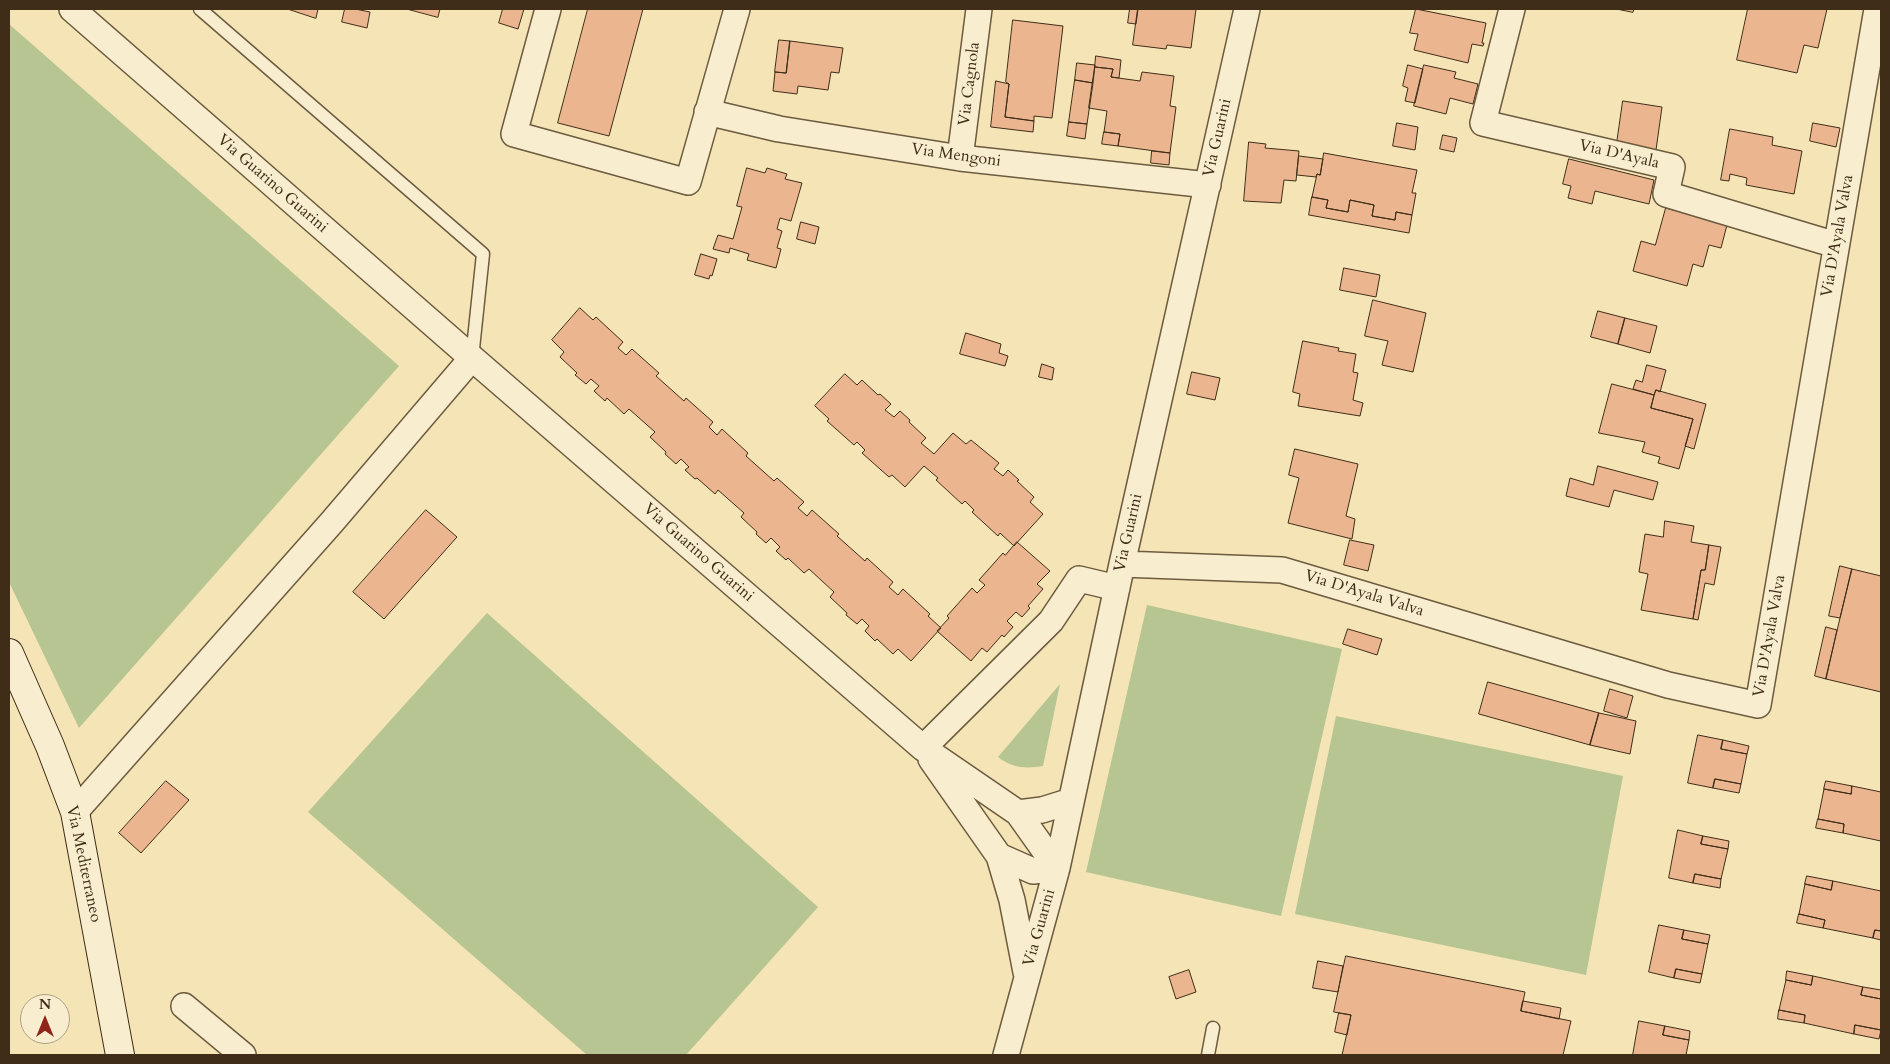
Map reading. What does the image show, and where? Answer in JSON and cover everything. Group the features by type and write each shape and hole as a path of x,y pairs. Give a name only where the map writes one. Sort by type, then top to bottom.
{"main road":[{"name":"Via Mediterraneo","path":"12,669 50,746 75,812 120,1055"}],"street":[{"name":"Via Guarino Guarini","path":"72,9 923,748 1018,813 1057,868"},
{"path":"548,9 514,134 688,182 737,9"},
{"name":"Via Cagnola","path":"960,158 979,9"},
{"name":"Via Guarini","path":"1006,1055 1057,868 1122,564 1247,9"},
{"name":"Via D'Ayala","path":"1512,9 1483,124 1672,167 1666,194 1836,245"},
{"name":"Via D'Ayala Valva","path":"1122,564 1282,570 1668,685 1758,706 1836,245 1876,46 1877,9"},
{"name":"Via Mengoni","path":"708,112 779,129 960,158 1208,185"},
{"path":"75,812 332,522 472,358"},
{"path":"923,748 1051,621 1079,579 1117,588"},
{"name":"Via Guarino Guarini","path":"923,748 999,856 1012,900 1026,977"},
{"path":"1018,813 1042,810 1071,801"},
{"path":"999,856 1032,871 1057,868"},
{"path":"184,1006 243,1055"}],"lane":[{"path":"200,9 483,254 472,358"},
{"path":"1208,1055 1213,1028"}],"green space":[{"path":"9,24 399,366 79,728 9,582"},
{"path":"1147,605 1342,649 1281,916 1086,872"},
{"path":"487,613 818,907 686,1055 587,1055 308,812"},
{"path":"1060,684 1043,766 1019,767 1003,761 998,757"},
{"path":"1336,716 1623,776 1586,975 1295,914"}],"building":[{"path":"288,9 318,9 316,18"},
{"path":"345,9 370,12 367,28 342,22"},
{"path":"407,9 440,9 438,17"},
{"path":"503,9 524,9 518,29 499,23"},
{"path":"588,9 643,9 609,136 558,123"},
{"path":"1130,9 1138,9 1136,24 1128,23"},
{"path":"1138,9 1196,9 1191,48 1167,45 1166,49 1133,45"},
{"path":"1416,9 1486,23 1483,46 1472,44 1468,63 1414,50 1418,34 1410,33"},
{"path":"1617,9 1634,9 1633,12"},
{"path":"1748,9 1827,9 1818,48 1804,45 1797,73 1737,60"},
{"path":"1013,20 1063,26 1052,118 1034,116 1034,121 1005,117 1009,84 1006,82"},
{"path":"779,40 790,41 786,73 775,72"},
{"path":"790,41 843,48 839,73 831,72 828,90 798,86 797,94 773,91 775,72 786,73"},
{"path":"1096,56 1121,60 1119,78 1111,77 1113,69 1095,67"},
{"path":"1077,63 1095,65 1093,83 1075,80"},
{"path":"1408,65 1423,69 1415,103 1405,101 1408,88 1403,86"},
{"path":"1424,65 1456,72 1454,78 1478,84 1473,104 1450,98 1446,114 1414,106"},
{"path":"1095,67 1113,69 1111,77 1140,81 1142,72 1174,76 1170,106 1176,107 1170,153 1118,146 1120,134 1104,132 1107,111 1089,108"},
{"path":"1075,80 1093,83 1087,124 1069,122"},
{"path":"996,81 1009,84 1005,117 1034,121 1033,132 991,127"},
{"path":"1623,101 1662,107 1656,150 1640,148 1616,150"},
{"path":"1069,122 1087,124 1085,139 1067,136"},
{"path":"1397,123 1418,127 1415,150 1393,146"},
{"path":"1813,123 1840,128 1836,147 1810,141"},
{"path":"1730,129 1773,137 1772,145 1802,151 1794,194 1746,185 1747,178 1730,174 1729,181 1721,180"},
{"path":"1104,132 1120,134 1118,146 1102,144"},
{"path":"1443,135 1457,138 1454,152 1440,149"},
{"path":"1249,142 1266,144 1265,148 1299,151 1296,181 1284,180 1281,203 1244,201"},
{"path":"1152,151 1170,153 1169,165 1151,163"},
{"path":"1324,153 1417,170 1412,193 1416,193 1412,215 1396,212 1395,220 1372,216 1374,205 1350,200 1348,212 1326,208 1328,200 1312,197 1317,174 1320,175"},
{"path":"1299,156 1323,159 1320,175 1317,174 1316,177 1297,175"},
{"path":"1569,159 1654,180 1649,204 1595,191 1592,204 1568,198 1571,186 1563,184"},
{"path":"747,168 765,173 767,168 787,174 785,179 802,183 791,221 780,218 777,229 782,231 777,248 781,249 776,268 747,260 749,254 730,248 729,253 713,249 718,235 733,239 742,207 737,206"},
{"path":"1312,197 1328,200 1326,208 1348,212 1350,200 1374,205 1372,216 1395,220 1396,212 1412,215 1409,233 1309,215"},
{"path":"1666,208 1727,225 1721,248 1709,245 1703,267 1693,264 1687,286 1633,271 1641,241 1655,245"},
{"path":"801,222 819,227 815,244 797,239"},
{"path":"701,254 717,259 712,276 710,275 709,279 695,275"},
{"path":"1344,268 1380,275 1376,297 1340,290"},
{"path":"1373,300 1426,313 1413,372 1382,365 1388,341 1365,336"},
{"path":"580,308 593,320 596,317 623,342 618,348 626,355 632,349 659,373 656,376 684,401 686,398 713,422 709,427 717,435 722,429 748,453 746,456 774,481 777,478 804,502 798,508 807,516 812,510 865,561 867,558 893,582 889,587 898,595 903,589 930,614 928,616 941,628 911,661 898,649 893,654 877,639 875,641 865,631 869,626 862,619 857,624 846,615 847,613 830,597 834,592 809,569 804,573 788,558 786,560 776,551 780,547 771,538 766,543 756,534 757,532 741,517 744,513 718,490 715,494 697,478 695,479 685,470 689,467 681,459 676,464 650,437 655,432 629,409 624,414 607,398 605,401 594,391 599,386 591,379 586,384 575,375 577,373 560,357 564,352 552,340"},
{"path":"1598,311 1625,318 1618,344 1591,337"},
{"path":"1625,318 1657,326 1650,353 1618,344"},
{"path":"966,333 1001,344 999,353 1008,356 1005,366 960,354"},
{"path":"1303,341 1339,348 1338,351 1356,354 1353,372 1358,373 1353,400 1363,403 1360,416 1298,406 1300,394 1293,392"},
{"path":"1042,364 1054,368 1052,380 1039,377"},
{"path":"1647,365 1666,370 1660,392 1656,390 1654,395 1633,389 1636,380 1642,382"},
{"path":"1192,372 1220,378 1215,400 1187,394"},
{"path":"845,374 857,385 862,380 878,395 880,394 891,404 885,410 894,417 900,411 926,438 921,443 934,454 953,433 966,444 971,440 999,463 994,469 1003,476 1008,470 1019,480 1017,481 1034,497 1030,502 1043,514 1014,546 1000,533 998,536 972,512 974,510 965,501 962,504 924,466 905,487 892,475 889,477 862,453 865,450 857,442 854,445 827,421 829,419 815,406"},
{"path":"1612,384 1654,395 1651,408 1693,419 1679,469 1658,463 1660,457 1642,452 1645,442 1599,433"},
{"path":"1656,390 1706,404 1694,449 1685,446 1693,419 1651,408"},
{"path":"1295,449 1358,464 1346,516 1355,519 1352,539 1288,523 1299,478 1289,475"},
{"path":"1598,466 1658,482 1653,500 1614,490 1609,507 1566,496 1570,478 1593,485"},
{"path":"426,510 457,537 384,619 353,592"},
{"path":"1665,521 1694,526 1691,542 1709,545 1705,570 1701,570 1693,619 1641,610 1648,574 1639,572 1645,534 1663,537"},
{"path":"1350,540 1374,545 1368,571 1344,565"},
{"path":"1017,542 1050,571 1037,584 1043,589 1028,606 1030,608 1022,617 1016,612 1007,621 1013,627 1004,637 1002,635 987,652 982,648 971,661 937,631 949,618 947,616 972,588 977,593 985,585 979,580 1003,553 1005,555"},
{"path":"1709,545 1721,547 1714,585 1705,583 1698,620 1693,619 1701,570 1705,570"},
{"path":"1840,566 1852,569 1840,618 1829,616"},
{"path":"1852,569 1881,576 1881,692 1826,679"},
{"path":"1826,627 1837,630 1826,679 1815,676"},
{"path":"1348,629 1382,639 1377,655 1343,644"},
{"path":"1488,682 1599,713 1590,745 1479,714"},
{"path":"1610,689 1633,696 1627,718 1604,711"},
{"path":"1599,713 1636,721 1630,754 1590,745"},
{"path":"1698,735 1723,740 1721,749 1747,754 1741,784 1715,779 1713,788 1688,783"},
{"path":"1723,740 1749,746 1747,754 1721,749"},
{"path":"1715,779 1741,784 1739,793 1713,788"},
{"path":"166,781 189,800 141,853 119,833"},
{"path":"1826,781 1852,786 1851,794 1824,789"},
{"path":"1852,786 1881,792 1881,841 1843,833 1844,824 1818,819 1824,789 1851,794"},
{"path":"1818,819 1844,824 1843,833 1816,828"},
{"path":"1678,830 1703,836 1701,844 1728,849 1721,879 1695,874 1693,883 1669,878"},
{"path":"1703,836 1729,841 1728,849 1701,844"},
{"path":"1695,874 1721,879 1720,888 1693,883"},
{"path":"1807,876 1833,881 1831,890 1805,884"},
{"path":"1833,881 1881,891 1881,931 1875,930 1873,938 1823,928 1825,920 1799,914 1805,884 1831,890"},
{"path":"1799,914 1825,920 1823,928 1797,923"},
{"path":"1659,925 1684,930 1682,939 1708,944 1702,974 1676,969 1674,978 1649,972"},
{"path":"1684,930 1710,935 1708,944 1682,939"},
{"path":"1875,930 1881,931 1881,940 1873,938"},
{"path":"1346,956 1525,992 1521,1011 1571,1021 1563,1055 1342,1055 1351,1015 1334,1012"},
{"path":"1318,961 1343,966 1338,992 1313,988"},
{"path":"1676,969 1702,974 1700,983 1674,978"},
{"path":"1189,970 1196,992 1176,999 1169,977"},
{"path":"1787,971 1813,976 1811,985 1786,980"},
{"path":"1813,976 1863,987 1861,995 1881,999 1881,1030 1855,1025 1854,1034 1804,1023 1805,1015 1779,1010 1786,980 1811,985"},
{"path":"1863,987 1881,990 1881,999 1861,995"},
{"path":"1523,1001 1561,1008 1559,1019 1521,1011"},
{"path":"1779,1010 1805,1015 1804,1023 1778,1019"},
{"path":"1339,1013 1351,1015 1347,1035 1335,1032"},
{"path":"1639,1021 1665,1026 1663,1035 1689,1040 1686,1055 1633,1055"},
{"path":"1855,1025 1881,1030 1879,1039 1854,1034"},
{"path":"1665,1026 1690,1031 1689,1040 1663,1035"}]}
